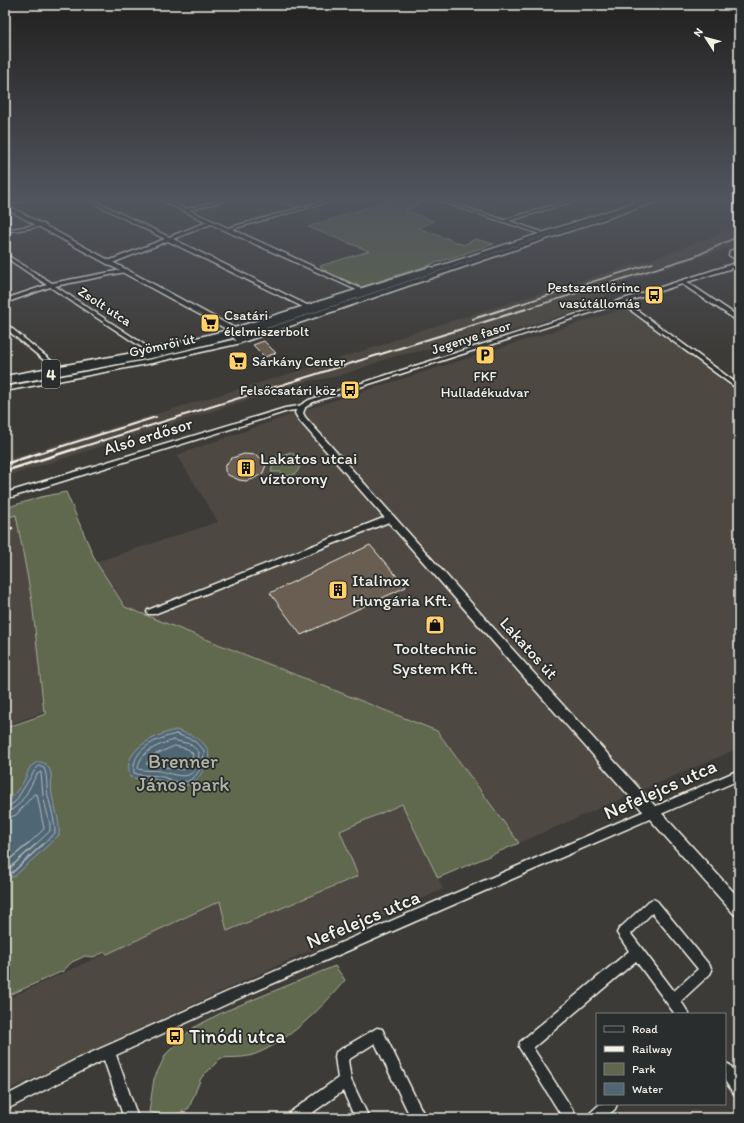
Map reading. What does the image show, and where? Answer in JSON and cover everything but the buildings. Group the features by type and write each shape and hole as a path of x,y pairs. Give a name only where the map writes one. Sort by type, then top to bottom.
{"main road":[{"name":"4","path":"5,382 136,359 213,342 492,251"}],"street":[{"path":"91,251 227,326 236,335"},
{"path":"110,262 136,251"},
{"path":"195,251 309,308"},
{"path":"275,251 363,291"},
{"name":"Gyömrői út","path":"5,378 236,335 309,308 484,251"},
{"name":"Gyömrői út","path":"5,389 152,361 498,251"},
{"path":"733,251 731,255 739,263"},
{"name":"Zsolt utca","path":"5,255 151,351"},
{"name":"Jegenye fasor","path":"301,408 311,401 623,302 739,263"},
{"path":"5,301 51,285 125,270"},
{"path":"683,282 738,318"},
{"path":"623,302 739,388"},
{"path":"5,325 58,369"},
{"name":"Alsó erdősor","path":"5,496 287,409 301,408"},
{"name":"Lakatos út","path":"301,408 299,413 302,418 527,673 739,909"},
{"path":"151,612 391,518"},
{"name":"Nefelejcs utca","path":"5,1104 108,1052 236,994 739,775"},
{"path":"673,1000 706,970 653,905 623,933 682,1013"},
{"path":"571,1118 525,1047 637,952"},
{"path":"362,1118 345,1081 341,1057 377,1034 417,1116 414,1118"},
{"path":"108,1052 131,1118"},
{"path":"726,1071 739,1089"},
{"path":"294,1118 345,1081"},
{"path":"595,1118 609,1105"}],"shaded area":[{"path":"674,251 717,251 618,285 594,306 484,339 395,356 339,376 304,382 5,477 5,460 382,345 409,334"},
{"path":"626,308 739,392 739,748 519,843 437,731 126,607 96,562 218,522 177,455 310,408"},
{"path":"16,514 32,601 44,712 5,726 5,518"},
{"path":"403,804 443,889 5,1091 5,1000 220,901 227,931 357,876 340,831"}],"green space":[{"path":"368,251 471,251 361,287 328,273 320,266"},
{"path":"291,452 299,459 299,469 295,474 285,476 281,472 271,472 274,461 273,458"},
{"name":"Brenner János park","path":"66,492 96,562 125,607 437,731 519,843 438,878 402,804 340,831 358,876 227,931 220,901 107,954 105,952 93,957 85,956 72,962 63,971 5,997 5,728 46,714 46,711 44,712 32,601 16,515 5,518 5,508 41,497"},
{"path":"335,966 345,980 326,1002 302,1025 289,1035 262,1051 249,1056 221,1058 201,1078 189,1108 172,1117 149,1112 154,1079 166,1054 193,1028 223,1012"}],"water":[{"path":"176,730 198,739 207,749 209,755 208,762 197,779 190,784 182,786 157,780 130,777 129,763 136,750 146,742 164,733"},
{"path":"37,762 46,764 51,773 52,795 58,819 59,835 15,876 5,879 5,806 23,783 30,767"}],"railway":[{"path":"523,310 696,256 706,251"},
{"path":"501,310 653,263"},
{"path":"473,319 504,309"},
{"path":"72,450 526,309"},
{"path":"50,450 156,417"},
{"path":"5,464 53,449"},
{"path":"5,471 75,449"},
{"path":"5,524 10,522"},
{"path":"5,530 12,528"}],"place":[{"name":"Pestszentlőrinc vasútállomás","path":"654,295"},
{"name":"Csatári élelmiszerbolt","path":"210,323"},
{"name":"FKF Hulladékudvar","path":"485,355"},
{"name":"Sárkány Center","path":"238,361"},
{"name":"Felsőcsatári köz","path":"350,390"},
{"name":"Lakatos utcai víztorony","path":"246,468"},
{"name":"Italinox Hungária Kft.","path":"338,590"},
{"name":"Tooltechnic System Kft.","path":"435,625"},
{"name":"Tinódi utca","path":"175,1036"}]}
